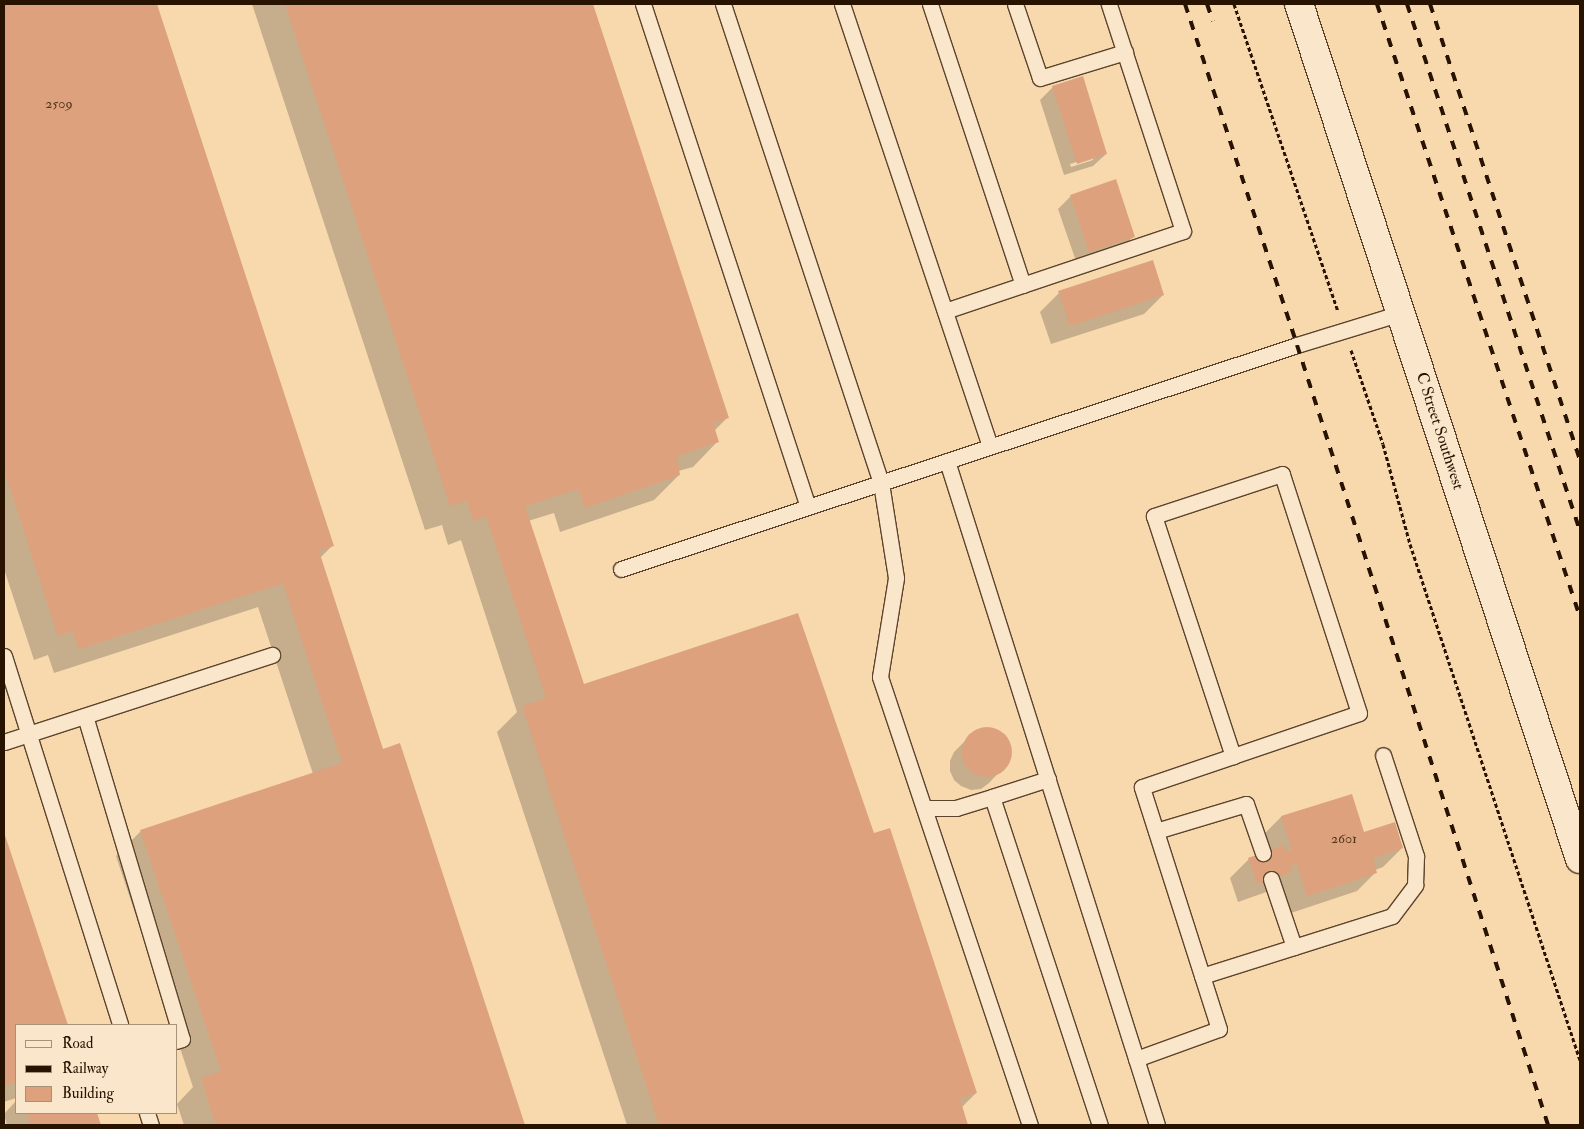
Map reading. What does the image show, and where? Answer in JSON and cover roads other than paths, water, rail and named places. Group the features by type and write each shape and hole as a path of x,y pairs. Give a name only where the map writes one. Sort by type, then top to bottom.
{"main road":[{"name":"C Street Southwest","path":"1299,4 1580,859"}],"lane":[{"path":"643,4 808,507"},
{"path":"723,4 881,483 896,578 880,677 1030,1125"},
{"path":"842,4 990,446"},
{"path":"930,4 1023,285"},
{"path":"1015,4 1040,78 1125,52"},
{"path":"945,311 1183,231 1109,4"},
{"path":"621,569 990,446 1401,313"},
{"path":"947,461 1157,1125"},
{"path":"1136,1058 1219,1029 1142,787 1233,756 1359,713 1282,474 1154,516 1233,756"},
{"path":"4,742 272,655"},
{"path":"4,656 120,1024"},
{"path":"84,716 177,1024"},
{"path":"1202,976 1392,916 1415,885 1416,856 1383,755"},
{"path":"924,808 956,808 1048,779"},
{"path":"992,797 1100,1125"},
{"path":"1156,831 1246,804 1263,853"},
{"path":"1271,879 1294,947"},
{"path":"178,1026 182,1039 178,1040"}],"railway":[{"path":"1185,4 1297,345 1548,1125"},
{"path":"1207,4 1213,21"},
{"path":"1377,4 1580,617"},
{"path":"1407,4 1580,531"},
{"path":"1430,4 1580,460"}]}
